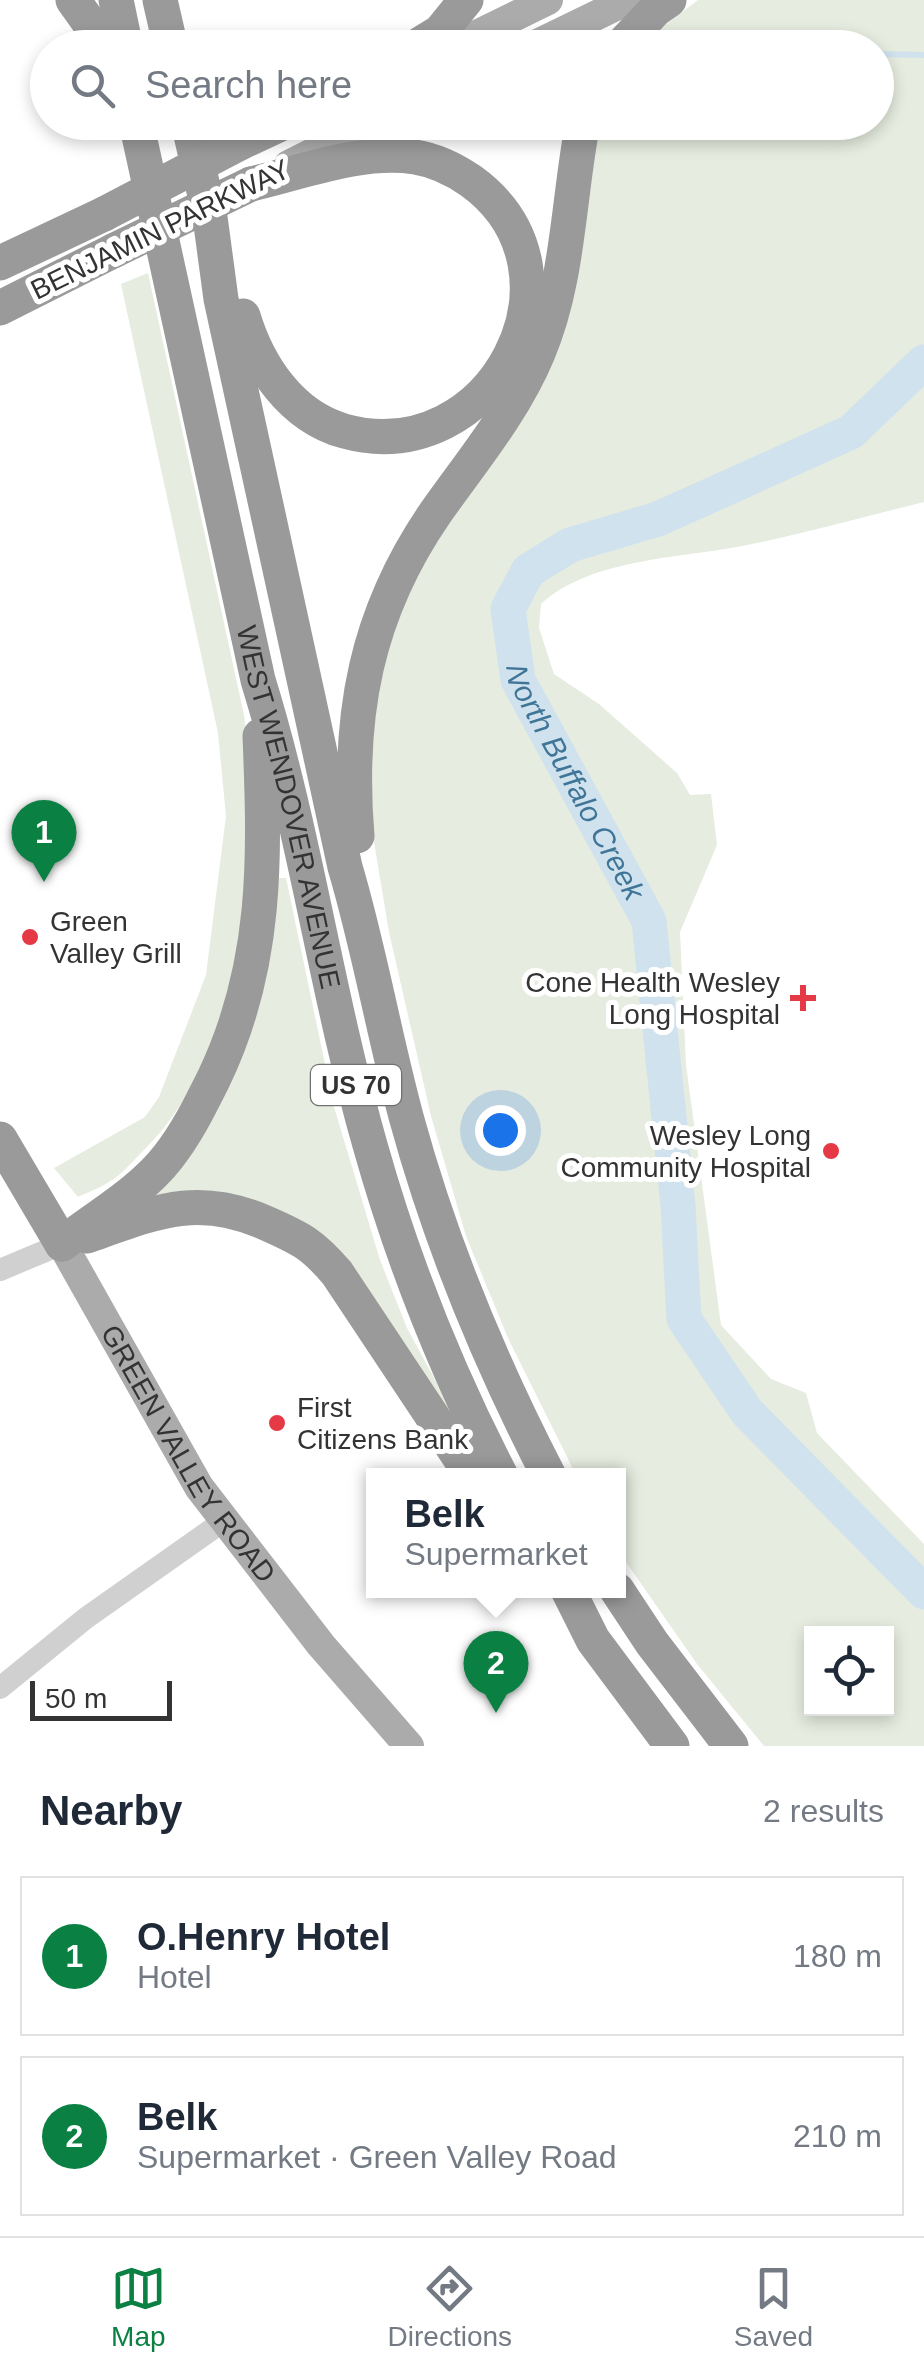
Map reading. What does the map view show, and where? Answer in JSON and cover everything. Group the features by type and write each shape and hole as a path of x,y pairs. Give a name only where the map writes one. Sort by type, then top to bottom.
{"highway":[{"path":"72,0 95,30"},
{"path":"116,0 122,30"},
{"path":"160,0 167,30"},
{"path":"442,30 466,0"},
{"path":"636,30 669,0"},
{"name":"WEST WENDOVER AVENUE","path":"140,140 258,680 282,757 360,1105 384,1190 428,1316 464,1403 498,1468"},
{"name":"WEST WENDOVER AVENUE","path":"192,140 210,217 221,299 278,563 345,868 366,936 407,1120 437,1219 474,1318 545,1468"},
{"name":"BENJAMIN PARKWAY","path":"10,250 104,214 246,140"},
{"path":"366,936 353,788 354,744 369,646 406,559 503,418 538,354 561,275 580,140"},
{"path":"210,217 258,355 293,403 313,418 354,433 407,436 440,426 460,414 499,376 522,326 527,283 515,233 483,190 441,165 395,156 370,156 251,184"},
{"name":"BENJAMIN PARKWAY","path":"0,308 251,184"},
{"path":"62,1244 167,1159 194,1119 240,1011 256,952 265,846 258,680"},
{"name":"GREEN VALLEY ROAD","path":"0,1138 62,1244"},
{"path":"62,1244 153,1213 200,1206 237,1210 313,1245 337,1273 467,1468"},
{"path":"555,1598 570,1620 594,1640"},
{"path":"572,1598 594,1640 672,1746"},
{"path":"622,1598 731,1746"}],"main road":[{"path":"487,30 548,0"},
{"path":"566,30 628,0"},
{"name":"BENJAMIN PARKWAY","path":"251,184 338,140"},
{"name":"GREEN VALLEY ROAD","path":"62,1244 200,1487 321,1645 409,1746"}],"street":[{"path":"0,1270 62,1244"},
{"path":"0,1688 86,1618 225,1520"}],"shaded area":[{"path":"698,0 924,0 924,502 727,549 613,568 562,589 541,604 539,628 554,674 599,704 677,773 690,795 711,794 717,845 680,932 686,1065 721,1325 771,1379 806,1393 817,1433 924,1544 924,1746 764,1746 697,1664 626,1562 626,1468 573,1468 508,1338 466,1236 431,1116 389,932 371,824 367,743 391,627 436,535 502,449 592,140 894,140 894,30 658,30"},
{"path":"148,273 244,715 249,770 247,888 239,948 225,1007 204,1062 176,1112 140,1154 116,1178 78,1197 54,1168 145,1117 159,1097 206,975 226,816 218,733 121,284"},
{"path":"279,878 286,878 334,1107 380,1260 407,1328 472,1448 331,1246 152,1200 270,928"}],"waterway":[{"path":"894,54 924,55"},
{"name":"North Buffalo Creek","path":"924,362 851,432 658,519 570,545 528,571 508,609 518,680 649,921 678,1206 684,1319 747,1412 924,1592"}],"place":[{"name":"O.Henry Hotel","path":"44,882"},
{"name":"Green Valley Grill","path":"30,937"},
{"name":"Cone Health Wesley Long Hospital","path":"803,998"},
{"name":"Wesley Long Community Hospital","path":"831,1151"},
{"name":"First Citizens Bank","path":"277,1423"},
{"name":"Belk","path":"496,1713"}]}
